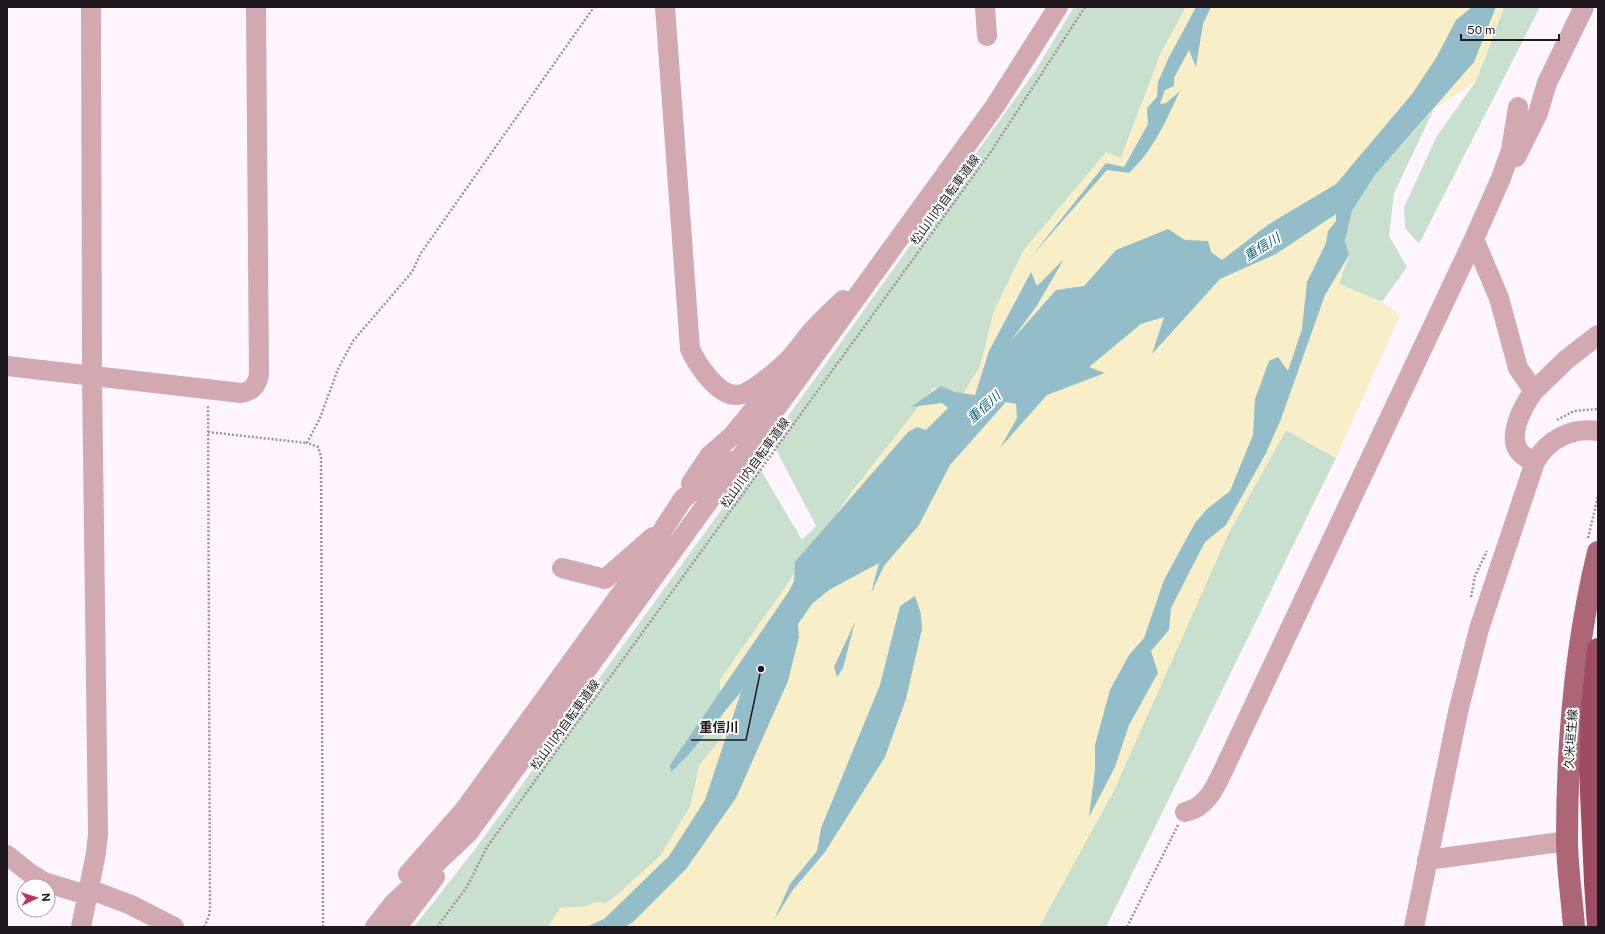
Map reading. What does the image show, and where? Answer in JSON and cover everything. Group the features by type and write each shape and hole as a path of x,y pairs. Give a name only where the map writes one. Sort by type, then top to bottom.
{"highway":[{"path":"1598,649 1592,707 1590,770 1598,927"}],"main road":[{"name":"久米垣生線","path":"1574,927 1567,841 1569,760 1580,639 1598,552"},
{"path":"1567,841 1598,836"}],"street":[{"path":"81,927 98,834 92,376 91,7"},
{"path":"7,366 241,393 250,391 257,384 259,375 256,7"},
{"path":"665,7 690,349 696,361 720,390 737,395 754,388 790,358 813,330 848,294 869,281"},
{"path":"985,7 987,36"},
{"path":"397,927 469,832 995,106 1058,7"},
{"path":"1501,178 1521,148 1538,113 1548,83 1584,7"},
{"path":"1185,812 1193,811 1200,806 1215,787 1222,773 1474,239 1512,150 1518,107"},
{"path":"1474,239 1499,298 1518,368 1534,391"},
{"path":"1535,462 1523,456 1515,443 1516,424 1523,405 1534,391 1567,359 1598,335"},
{"path":"393,904 405,878 465,809 651,552 693,480 710,455 732,436 750,416 782,376 790,358"},
{"path":"1414,927 1427,860 1479,629 1535,462 1540,453 1560,436 1574,431 1588,429 1598,431"},
{"path":"683,499 723,464 741,457"},
{"path":"562,568 605,579 664,528"},
{"path":"375,927 393,904 469,832"},
{"path":"1427,860 1567,841"},
{"path":"7,855 31,874 44,882 88,892 131,905 174,927"}],"path":[{"path":"307,444 320,418 338,369 353,341 412,272 421,253 594,7"},
{"name":"松山川内自転車道線","path":"437,927 467,887 487,847 1003,134 1085,7"},
{"path":"204,927 209,916 210,908 208,389"},
{"path":"208,432 307,444 318,447 320,456 323,927"}],"green space":[{"path":"1074,7 1186,7 1161,53 1121,158 994,311 980,367 959,400 934,388 854,489 720,680 723,736 699,766 691,805 661,855 615,897 606,903 596,902 585,907 561,908 548,927 414,927 479,844 756,462 802,540 816,526 771,440 1035,71"},
{"path":"1504,7 1540,7 1419,244 1405,228 1404,207 1437,136 1476,81"},
{"path":"1434,109 1394,193 1389,236 1407,267 1382,302 1339,284 1349,255 1344,242 1352,211 1375,175"},
{"path":"1286,430 1336,458 1106,927 1039,927 1114,790 1228,534"}],"sand":[{"path":"1186,7 1504,7 1476,81 1434,109 1375,175 1352,211 1345,241 1349,255 1339,284 1382,302 1400,315 1336,458 1286,430 1228,534 1114,790 1039,927 548,927 560,908 585,907 596,902 606,903 615,897 661,855 691,805 699,766 723,736 720,680 854,489 934,387 959,400 980,367 994,311 1023,251 1106,152 1121,158 1161,53"}],"water":[{"path":"1196,7 1211,7 1203,24 1196,67 1189,50 1174,78 1174,86 1165,90 1160,104 1166,103 1180,91 1164,124 1146,155 1129,173 1107,170 1030,258 1106,163 1124,167 1148,124 1147,108 1157,97 1158,82 1168,59"},
{"path":"1472,7 1496,7 1474,62 1375,175 1352,211 1345,241 1349,255 1325,295 1281,419 1266,453 1226,525 1205,542 1171,608 1169,630 1151,651 1158,673 1129,725 1115,767 1089,817 1095,770 1095,745 1110,690 1129,655 1144,638 1164,580 1195,523 1207,509 1230,491 1253,435 1255,399 1269,361 1278,357 1288,371 1302,329 1307,282 1326,243 1328,231 1336,221 1336,214 1276,254 1220,279 1152,354 1164,317 1141,324 1089,367 1105,373 1047,395 1000,448 1017,418 1016,404 1006,402 950,465 919,525 884,566 871,593 879,563 829,590 812,604 798,624 799,637 788,681 736,798 686,869 633,922 625,927 586,927 604,919 669,856 705,800 741,692 688,755 671,772 670,765 789,591 794,581 795,562 908,432 917,427 926,430 948,408 942,403 911,407 941,386 954,392 975,395 989,351 1031,272 1037,286 1064,259 1036,307 1010,342 1056,290 1084,286 1116,250 1168,229 1185,240 1208,241 1211,252 1222,260 1269,224 1336,184 1412,94 1436,58 1456,20"},
{"path":"915,596 921,614 922,629 906,699 885,757 825,852 792,891 774,920 790,884 817,851 821,828 880,685 900,606"},
{"path":"855,622 843,668 837,677 834,667"}],"place":[{"name":"重信川","path":"761,669"}]}
